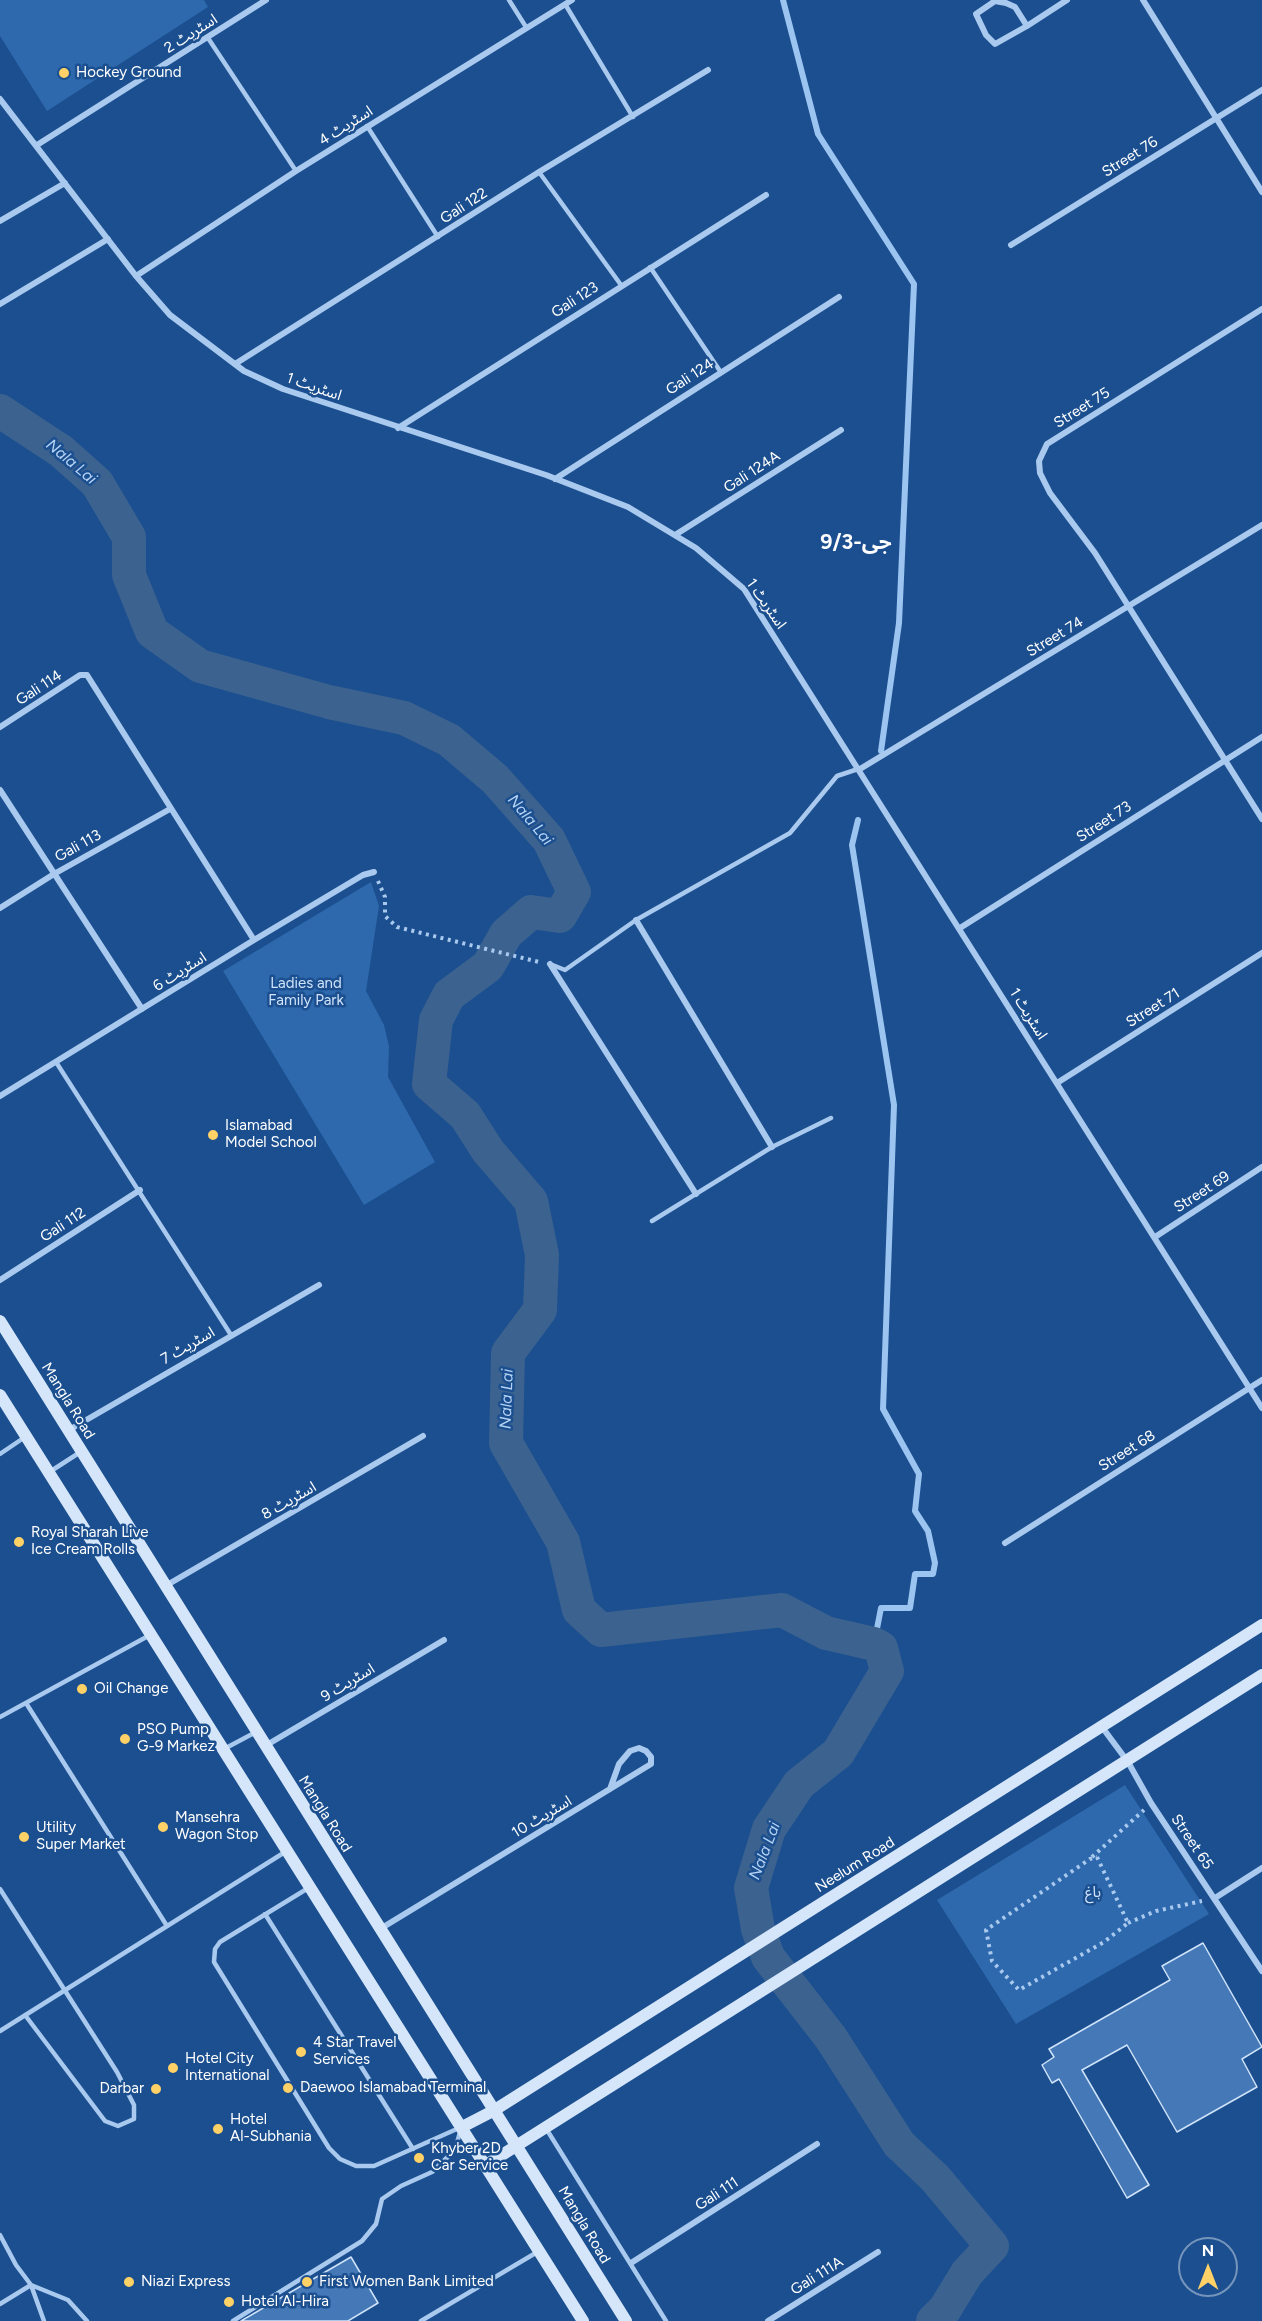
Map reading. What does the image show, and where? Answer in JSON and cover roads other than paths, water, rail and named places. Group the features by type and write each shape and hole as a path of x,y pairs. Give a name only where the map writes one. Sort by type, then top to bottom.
{"main road":[{"name":"Mangla Road","path":"0,1322 626,2321"},
{"path":"0,1395 583,2321"},
{"name":"Neelum Road","path":"462,2127 493,2111 1262,1625"},
{"path":"486,2165 544,2126 1128,1762 1262,1675"}],"street":[{"name":"اسٹریٹ 2","path":"37,145 266,0"},
{"name":"اسٹریٹ 4","path":"136,276 367,126 572,0"},
{"path":"1027,26 1015,8 1006,3 995,1 976,14 986,35 995,44 1027,26 1067,0"},
{"path":"1143,0 1262,192"},
{"name":"Gali 122","path":"235,364 539,172 708,70"},
{"name":"Street 76","path":"1011,245 1262,90"},
{"name":"اسٹریٹ 1","path":"0,99 136,276 170,315 235,364 283,389 555,480 628,507 696,548 744,589 860,769 1262,1408"},
{"path":"0,221 65,183"},
{"name":"Gali 123","path":"398,428 766,195"},
{"path":"0,304 108,239"},
{"name":"Gali 124","path":"555,480 720,371 839,297"},
{"name":"Street 75","path":"1262,309 1047,444 1039,461 1040,474 1050,493 1095,553 1130,606 1262,819"},
{"name":"Gali 124A","path":"675,535 841,429"},
{"name":"Street 74","path":"860,769 1262,525"},
{"name":"Gali 114","path":"0,727 80,675 87,675 170,809"},
{"name":"Street 73","path":"960,928 1262,737"},
{"path":"0,790 142,1009"},
{"path":"170,809 254,940"},
{"name":"Gali 113","path":"0,908 54,874 170,809"},
{"name":"اسٹریٹ 6","path":"0,1096 254,940 363,875 374,872"},
{"path":"636,920 772,1147"},
{"name":"Street 71","path":"1057,1083 1262,953"},
{"path":"550,964 696,1194"},
{"name":"Street 69","path":"1155,1237 1262,1167"},
{"name":"Gali 112","path":"0,1280 140,1190"},
{"name":"اسٹریٹ 7","path":"69,1430 319,1285"},
{"name":"Street 68","path":"1005,1543 1262,1380"},
{"name":"اسٹریٹ 8","path":"167,1586 423,1436"},
{"name":"اسٹریٹ 9","path":"265,1746 444,1640"},
{"name":"Street 65","path":"1101,1726 1128,1762 1151,1803 1262,1971"},
{"name":"اسٹریٹ 10","path":"380,1929 651,1764 651,1757 646,1751 639,1748 630,1751 619,1764 610,1789"},
{"path":"1215,1898 1262,1868"},
{"name":"Gali 111","path":"631,2264 817,2144"},
{"name":"Gali 111A","path":"768,2321 878,2252"}],"lane":[{"path":"509,0 526,27"},
{"path":"565,4 633,117"},
{"path":"208,38 296,171"},
{"path":"367,126 438,237"},
{"path":"539,172 621,285"},
{"path":"650,267 720,371"},
{"path":"550,964 565,970 636,920 790,832 837,776 860,769"},
{"path":"56,1062 231,1335"},
{"path":"652,1221 772,1147 831,1118"},
{"path":"0,1454 27,1436"},
{"path":"50,1472 82,1451"},
{"path":"0,1717 150,1635"},
{"path":"26,1702 168,1926"},
{"path":"224,1749 256,1731"},
{"path":"0,2031 288,1850"},
{"path":"311,1887 220,1942 215,1949 214,1962 329,2148 340,2159 356,2166 374,2166 462,2127"},
{"path":"0,1889 66,1989 134,2105 134,2119 118,2126 105,2121 25,2015"},
{"path":"265,1914 413,2149"},
{"path":"544,2126 666,2321"},
{"path":"233,2321 362,2241 376,2224 382,2199 401,2186 432,2172 455,2150 462,2127"},
{"path":"0,2235 16,2265 31,2285 44,2321"},
{"path":"421,2321 539,2251"},
{"path":"0,2304 31,2285"},
{"path":"31,2285 68,2300 87,2321"}],"waterway":[{"path":"783,0 818,134 914,284 899,623 881,751"},
{"name":"Nala Lai","path":"0,411 61,451 97,483 129,537 129,575 152,632 200,666 329,702 404,718 449,740 495,779 549,840 574,892 560,916 531,912 506,934 488,966 449,995 436,1020 429,1084 465,1115 488,1151 531,1201 542,1255 540,1310 508,1353 506,1443 563,1542 579,1610 601,1630 782,1610 826,1633 874,1644 881,1648 887,1671 838,1753 799,1784 769,1829 751,1888 758,1929 768,1957 831,2038 899,2144 935,2178 992,2246 967,2273 945,2309 933,2321"},
{"path":"858,820 852,845 894,1105 883,1409 919,1474 915,1511 928,1531 935,1563 933,1574 915,1574 910,1608 881,1608 874,1644"}],"place":[{"name":"Hockey Ground","path":"64,73"},
{"name":"Islamabad Model School","path":"213,1135"},
{"name":"Royal Sharah Live Ice Cream Rolls","path":"19,1542"},
{"name":"Oil Change","path":"82,1689"},
{"name":"PSO Pump G-9 Markez","path":"125,1739"},
{"name":"Mansehra Wagon Stop","path":"163,1827"},
{"name":"Utility Super Market","path":"24,1837"},
{"name":"4 Star Travel Services","path":"301,2052"},
{"name":"Hotel City International","path":"173,2068"},
{"name":"Daewoo Islamabad Terminal","path":"288,2088"},
{"name":"Darbar","path":"156,2089"},
{"name":"Hotel Al-Subhania","path":"218,2129"},
{"name":"Khyber 2D Car Service","path":"419,2158"},
{"name":"Niazi Express","path":"129,2282"},
{"name":"First Women Bank Limited","path":"307,2282"},
{"name":"Hotel Al-Hira","path":"229,2302"}],"district":[{"name":"جی-9/3","path":"856,543"}],"park label":[{"name":"Ladies and Family Park","path":"306,992"},
{"name":"باغ","path":"1093,1893"}]}
